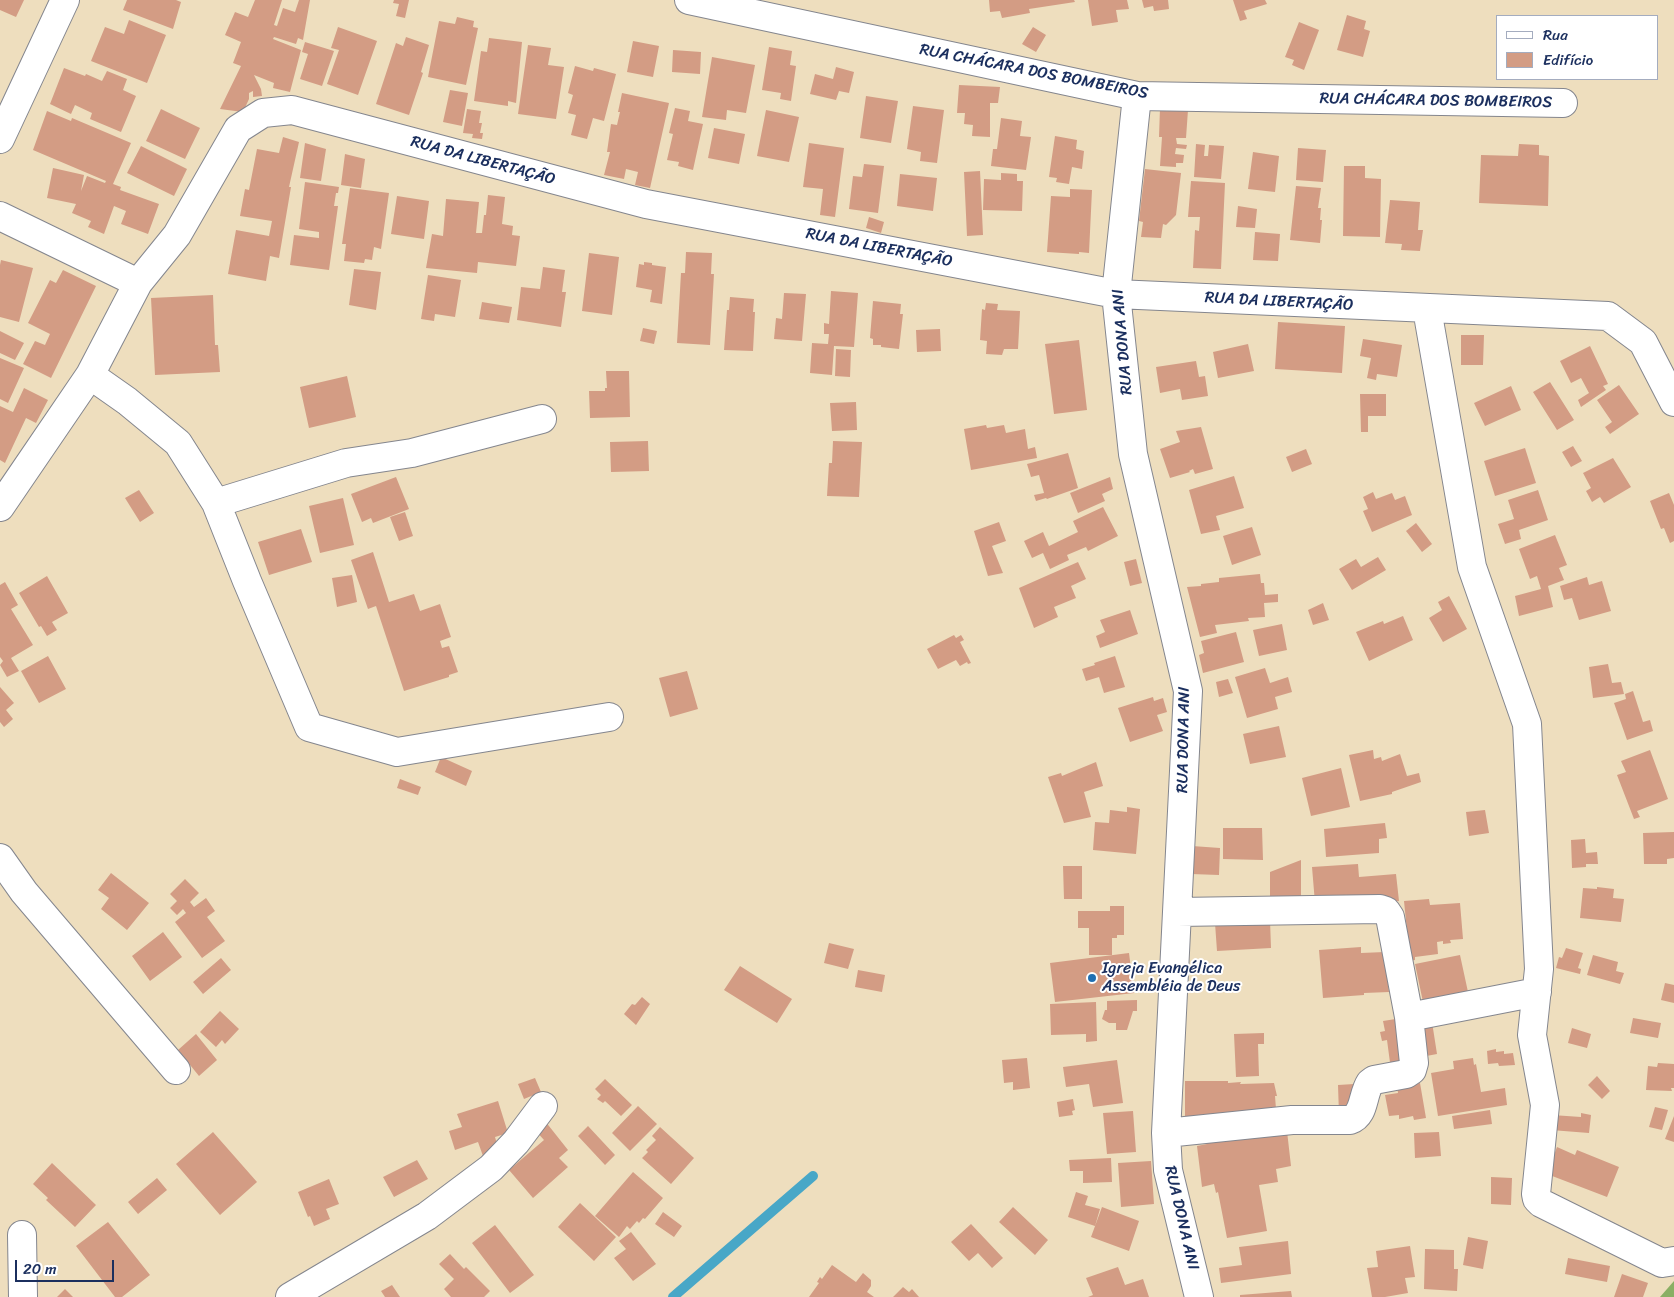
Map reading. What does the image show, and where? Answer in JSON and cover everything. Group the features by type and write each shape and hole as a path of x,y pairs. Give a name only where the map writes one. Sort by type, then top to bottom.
{"street":[{"path":"0,139 65,0"},
{"name":"RUA CHÁCARA DOS BOMBEIROS","path":"689,0 1137,96 1563,103"},
{"name":"RUA DONA ANI","path":"1137,96 1116,294 1133,454 1188,690 1166,1133 1168,1170 1200,1297"},
{"name":"RUA DA LIBERTAÇÃO","path":"0,507 90,375 138,283 177,236 238,129 263,113 292,110 646,204 1116,294 1608,316 1643,342 1674,402"},
{"path":"0,216 138,283"},
{"path":"1427,309 1472,567 1527,724 1539,969 1532,1035 1545,1105 1537,1200 1541,1204 1662,1263 1674,1261"},
{"path":"90,375 127,400 178,443 216,503 309,726 397,752 609,717"},
{"path":"216,503 346,463 412,453 542,419"},
{"path":"0,858 24,892 176,1070"},
{"path":"1166,1133 1292,1120 1350,1120 1356,1118 1360,1113 1370,1083 1374,1080 1406,1074 1412,1070 1414,1063 1409,1017 1390,917 1386,911 1380,908 1177,912"},
{"path":"1409,1017 1536,992"},
{"path":"290,1297 427,1216 491,1168 516,1142 542,1106"},
{"path":"22,1235 23,1297"}],"green space":[{"path":"1674,1281 1674,1297 1660,1297"}],"building":[{"path":"0,0 24,0 16,17 0,10"},
{"path":"127,0 176,0 181,2 173,29 123,10"},
{"path":"255,0 282,0 274,25 277,26 283,8 295,12 299,0 310,0 303,40 298,38 296,44 274,37 273,39 301,50 290,92 273,88 274,83 254,75 261,89 262,96 253,97 253,91 249,93 249,99 243,112 220,109 241,66 233,63 241,42 225,35 235,12 248,17"},
{"path":"394,0 409,0 405,18 396,16 399,4 393,3"},
{"path":"989,0 1074,0 1075,2 1029,9 1030,13 1002,18 1000,11 990,12"},
{"path":"1088,0 1127,0 1129,9 1116,10 1118,22 1092,26"},
{"path":"1142,0 1168,0 1169,9 1154,11 1153,6 1144,8"},
{"path":"1233,0 1265,0 1267,4 1244,11 1247,19 1240,21"},
{"path":"1347,15 1366,21 1364,29 1370,31 1363,57 1337,50"},
{"path":"457,17 474,21 473,27 478,28 466,85 428,77 439,21 455,24"},
{"path":"129,20 166,35 147,83 91,61 105,27 124,34"},
{"path":"1299,22 1319,30 1304,70 1292,65 1294,60 1285,57"},
{"path":"338,27 377,41 358,95 327,84 339,50 331,48"},
{"path":"1033,27 1046,35 1036,52 1022,44"},
{"path":"406,37 429,45 421,72 423,73 409,115 376,104 396,43 403,46"},
{"path":"489,38 522,42 516,103 508,101 508,106 474,101 481,51 487,52"},
{"path":"633,41 659,46 653,77 627,72"},
{"path":"305,42 334,51 322,86 300,79 308,54 302,52"},
{"path":"528,45 551,48 548,65 564,67 556,119 518,114"},
{"path":"769,47 792,51 790,65 796,66 791,101 780,99 781,93 762,90"},
{"path":"673,50 701,52 700,74 672,72"},
{"path":"712,57 755,65 746,113 727,110 726,120 702,117"},
{"path":"575,66 593,71 594,68 616,74 604,121 593,118 587,139 571,135 576,115 568,113 573,95 568,93"},
{"path":"836,67 854,72 849,93 839,91 836,100 810,94 815,74 833,79"},
{"path":"64,68 102,81 107,71 127,79 123,90 136,96 121,132 90,119 92,113 75,105 71,114 50,104"},
{"path":"959,85 1000,87 998,103 990,103 990,137 972,136 973,125 964,124 965,113 957,113"},
{"path":"450,90 468,93 462,126 443,122"},
{"path":"622,93 669,103 650,188 635,185 638,172 626,169 624,179 604,175 610,152 607,152 611,124 617,125"},
{"path":"866,96 898,101 891,143 860,138"},
{"path":"913,106 944,110 937,163 920,161 921,152 907,149"},
{"path":"675,108 690,111 688,121 703,124 693,170 678,166 679,162 667,160 673,134 669,133"},
{"path":"1160,108 1188,110 1186,138 1176,138 1177,144 1187,145 1186,149 1176,148 1175,154 1184,155 1183,163 1176,163 1176,167 1160,166 1162,137 1159,137"},
{"path":"161,109 200,128 185,159 146,141"},
{"path":"467,109 481,111 479,123 482,123 480,133 483,133 482,139 472,138 473,134 463,133"},
{"path":"766,110 799,117 789,162 757,156"},
{"path":"47,111 71,121 72,118 131,143 113,184 121,187 120,190 159,204 148,234 121,224 126,211 114,206 104,234 88,227 91,221 72,213 76,204 47,198 53,168 84,175 81,191 87,176 105,183 106,181 33,150"},
{"path":"1001,118 1022,121 1020,136 1031,137 1026,170 991,166 993,149 997,149"},
{"path":"714,128 745,134 739,164 708,158"},
{"path":"1055,136 1077,140 1076,149 1084,151 1082,169 1072,167 1069,184 1056,182 1057,178 1049,177"},
{"path":"283,137 299,142 289,187 291,187 279,258 270,256 266,281 228,274 236,230 269,236 272,221 240,216 245,189 249,190 257,149 279,153"},
{"path":"305,143 326,149 321,181 300,178"},
{"path":"809,143 844,148 835,217 820,215 823,189 803,187"},
{"path":"1196,144 1205,145 1204,156 1208,156 1209,145 1224,146 1221,179 1194,177"},
{"path":"1519,144 1539,145 1539,155 1549,156 1548,206 1479,203 1481,155 1518,156"},
{"path":"141,146 187,169 174,196 127,173"},
{"path":"1298,148 1326,150 1323,182 1296,180"},
{"path":"1253,152 1279,156 1275,192 1248,189"},
{"path":"345,154 365,159 361,188 341,185"},
{"path":"864,164 884,166 878,213 849,209 853,176 862,177"},
{"path":"1344,166 1365,166 1365,178 1381,179 1380,237 1343,236"},
{"path":"1145,169 1181,173 1176,215 1166,225 1163,224 1161,238 1141,237 1143,222 1139,221"},
{"path":"980,171 983,235 967,236 964,172"},
{"path":"1001,173 1017,174 1017,181 1023,181 1022,211 983,210 984,179 1001,180"},
{"path":"900,174 937,178 933,211 897,206"},
{"path":"1191,181 1225,183 1221,269 1193,268 1195,230 1199,231 1200,217 1188,217"},
{"path":"305,182 339,187 334,206 338,206 329,270 290,265 294,235 319,238 319,232 299,229"},
{"path":"1296,186 1321,188 1318,208 1321,208 1320,220 1322,220 1320,243 1290,240"},
{"path":"350,188 389,193 381,249 374,247 372,260 365,259 364,263 344,261 346,244 342,244"},
{"path":"1070,189 1092,190 1089,253 1047,252 1051,196 1070,197"},
{"path":"488,195 505,197 502,224 513,226 512,235 520,236 516,266 478,262 477,273 426,268 432,234 443,236 446,199 479,202 476,233 482,233"},
{"path":"397,196 429,201 424,239 391,234"},
{"path":"1390,200 1420,202 1418,230 1423,230 1420,251 1401,250 1402,244 1385,243"},
{"path":"1238,206 1257,209 1255,228 1236,227"},
{"path":"869,217 884,222 881,233 866,228"},
{"path":"1255,232 1280,234 1278,261 1253,260"},
{"path":"686,252 712,253 711,274 714,274 710,345 677,343 681,273 685,273"},
{"path":"589,253 619,257 612,315 582,311"},
{"path":"1,260 33,268 19,322 0,317"},
{"path":"644,262 666,267 662,304 650,302 652,290 636,287 639,264 644,265"},
{"path":"543,267 565,270 562,292 566,292 561,327 517,320 521,287 540,289"},
{"path":"354,269 381,272 376,310 349,305"},
{"path":"63,270 96,286 51,378 23,364 35,341 45,345 50,334 28,323 50,280 56,283"},
{"path":"428,275 461,280 455,317 435,314 434,321 421,319"},
{"path":"831,291 858,293 854,347 834,346 832,375 810,373 812,343 828,344 829,334 824,334 824,323 829,324"},
{"path":"784,293 806,294 802,341 774,339 776,318 782,319"},
{"path":"213,295 215,345 218,345 220,372 155,375 151,298"},
{"path":"730,297 754,299 753,351 724,350 727,310 729,310"},
{"path":"873,301 901,304 900,314 903,314 899,349 873,345 873,339 870,338"},
{"path":"482,302 512,307 509,323 479,319"},
{"path":"986,303 998,304 997,310 1020,311 1018,349 1004,349 1002,355 986,354 987,341 980,340 982,309 985,310"},
{"path":"1278,322 1345,326 1342,373 1275,369"},
{"path":"643,328 657,331 654,344 640,341"},
{"path":"940,329 941,351 917,352 916,330"},
{"path":"0,331 24,343 15,360 0,353"},
{"path":"1461,335 1484,335 1483,365 1461,365"},
{"path":"1363,339 1402,345 1397,377 1377,374 1376,380 1367,378 1371,358 1360,356"},
{"path":"1079,340 1087,410 1054,414 1045,344"},
{"path":"1248,344 1254,371 1218,378 1213,352"},
{"path":"1590,346 1608,384 1603,386 1606,390 1581,407 1578,400 1589,393 1581,378 1571,383 1560,361"},
{"path":"836,349 851,350 850,377 835,376"},
{"path":"0,358 24,368 8,403 0,399"},
{"path":"1196,361 1199,377 1205,376 1208,396 1182,400 1180,389 1160,393 1156,367"},
{"path":"606,371 629,371 630,417 590,418 589,391 605,391 605,388 607,388"},
{"path":"347,376 356,417 309,428 300,387"},
{"path":"1550,382 1574,420 1557,430 1533,392"},
{"path":"1619,385 1639,414 1610,434 1605,427 1612,422 1597,400"},
{"path":"1511,386 1521,410 1485,426 1474,403"},
{"path":"24,388 48,400 36,423 26,418 5,463 0,460 0,406 13,412"},
{"path":"1360,394 1386,394 1386,416 1368,416 1368,432 1361,432"},
{"path":"856,402 857,430 832,431 830,403"},
{"path":"986,425 987,428 1004,425 1006,433 1025,429 1028,449 1035,447 1037,458 971,470 964,429"},
{"path":"1201,427 1213,469 1195,474 1193,469 1190,472 1170,478 1160,449 1180,442 1176,431"},
{"path":"648,441 649,471 611,472 610,442"},
{"path":"833,441 862,442 859,497 827,496 829,463 832,463"},
{"path":"1573,446 1582,461 1571,467 1562,452"},
{"path":"1525,448 1536,483 1495,496 1484,461"},
{"path":"1306,449 1312,464 1292,472 1286,457"},
{"path":"1068,453 1078,488 1036,501 1034,495 1044,493 1039,475 1031,477 1027,464"},
{"path":"1613,458 1631,487 1604,503 1600,497 1592,502 1586,491 1591,488 1583,473"},
{"path":"1234,476 1244,508 1216,516 1220,530 1201,534 1189,490"},
{"path":"396,477 409,509 373,523 371,518 362,522 351,494"},
{"path":"1110,477 1113,489 1102,494 1105,501 1078,513 1070,493"},
{"path":"139,490 154,513 140,522 125,498"},
{"path":"1538,490 1548,520 1519,530 1521,539 1505,544 1498,524 1514,519 1508,500"},
{"path":"1373,492 1376,499 1392,493 1395,500 1405,496 1412,515 1372,532 1363,511 1368,509 1363,497"},
{"path":"1669,493 1674,505 1674,541 1670,543 1664,528 1661,529 1650,501"},
{"path":"343,498 354,545 320,553 309,506"},
{"path":"1103,507 1118,536 1088,551 1086,547 1067,555 1069,560 1050,569 1043,553 1032,558 1024,541 1043,532 1049,546 1078,532 1073,521"},
{"path":"405,512 413,536 399,541 390,517"},
{"path":"999,522 1006,541 992,546 1003,573 988,576 974,531"},
{"path":"1416,523 1432,544 1422,552 1406,531"},
{"path":"1252,527 1261,555 1232,565 1223,536"},
{"path":"301,529 312,562 269,575 258,542"},
{"path":"1555,535 1567,565 1559,568 1564,580 1548,586 1553,607 1519,616 1515,596 1541,589 1537,576 1530,579 1519,549"},
{"path":"373,552 389,602 414,594 420,611 440,604 451,637 440,641 442,648 449,646 458,672 449,675 449,677 404,691 376,606 368,609 351,560"},
{"path":"1378,557 1386,570 1352,590 1339,569 1356,559 1361,567"},
{"path":"1136,559 1142,583 1130,586 1124,562"},
{"path":"1078,562 1086,579 1071,586 1076,598 1054,607 1058,617 1034,628 1019,588"},
{"path":"1260,574 1261,583 1264,583 1265,595 1278,594 1278,602 1264,603 1265,617 1248,618 1249,621 1215,625 1217,633 1200,637 1187,587 1219,582 1219,578"},
{"path":"352,575 357,602 337,607 332,578"},
{"path":"47,576 68,613 52,622 57,630 47,636 41,626 39,627 19,593"},
{"path":"1587,577 1589,585 1602,581 1611,611 1579,620 1572,598 1564,600 1560,586"},
{"path":"5,582 18,605 11,609 33,645 11,658 19,671 7,677 0,665 3,661 0,657 0,585"},
{"path":"1449,596 1467,629 1443,642 1429,618 1442,610 1438,602"},
{"path":"1323,603 1329,620 1313,625 1308,610"},
{"path":"1130,610 1138,634 1100,648 1096,636 1105,632 1100,620"},
{"path":"1403,616 1413,640 1369,661 1356,632 1383,621 1384,624"},
{"path":"1282,624 1287,650 1259,656 1253,630"},
{"path":"1236,632 1244,662 1203,673 1199,655 1204,653 1201,641"},
{"path":"954,635 956,638 961,635 964,640 960,642 971,663 968,664 967,662 960,666 956,660 938,669 927,649"},
{"path":"48,656 66,689 39,703 21,671"},
{"path":"1115,656 1125,687 1104,693 1099,677 1086,681 1082,669"},
{"path":"1608,664 1612,683 1621,682 1624,694 1593,698 1589,667"},
{"path":"1265,668 1270,683 1288,677 1292,692 1275,697 1278,709 1247,718 1235,677"},
{"path":"687,671 698,709 670,717 659,678"},
{"path":"1228,679 1233,693 1219,697 1216,682"},
{"path":"0,687 14,703 6,710 13,719 4,727 0,722"},
{"path":"1633,691 1643,722 1650,720 1653,731 1627,740 1614,703 1626,699 1625,694"},
{"path":"1153,697 1154,701 1163,698 1167,712 1157,715 1163,731 1130,742 1118,708"},
{"path":"1279,726 1286,757 1250,764 1243,734"},
{"path":"1373,750 1374,759 1381,757 1382,761 1400,754 1407,776 1419,773 1421,782 1392,792 1392,794 1360,801 1349,755"},
{"path":"1650,750 1668,799 1637,811 1640,817 1634,819 1617,775 1626,772 1621,761"},
{"path":"441,757 472,771 466,786 435,772"},
{"path":"1096,762 1103,786 1084,792 1091,817 1064,823 1048,777 1061,773 1062,776"},
{"path":"1341,768 1350,807 1311,816 1302,778"},
{"path":"400,779 421,787 418,795 397,788"},
{"path":"1127,807 1140,809 1136,854 1093,850 1095,822 1109,823 1110,810 1127,812"},
{"path":"1485,810 1489,833 1469,836 1466,812"},
{"path":"1385,823 1387,838 1379,839 1379,853 1326,857 1324,829"},
{"path":"1223,828 1262,828 1263,860 1223,859"},
{"path":"1674,832 1674,858 1667,859 1667,864 1644,864 1643,833"},
{"path":"1585,839 1586,853 1597,852 1598,864 1586,864 1586,867 1572,868 1571,840"},
{"path":"1192,846 1220,848 1219,875 1191,874"},
{"path":"1301,860 1301,906 1270,907 1270,872"},
{"path":"1358,864 1359,877 1396,874 1399,901 1360,905 1315,903 1312,867"},
{"path":"1063,866 1082,866 1082,899 1064,899"},
{"path":"111,873 149,903 127,930 101,909 109,898 98,890"},
{"path":"185,879 199,893 190,902 194,907 206,898 215,911 207,917 225,941 202,958 175,922 186,913 183,909 177,915 170,908 177,901 170,894"},
{"path":"1597,887 1614,889 1613,898 1624,899 1621,922 1580,918 1583,888 1597,889"},
{"path":"1429,899 1430,905 1460,903 1463,939 1450,940 1451,943 1443,944 1443,941 1437,942 1438,954 1415,957 1415,960 1410,961 1404,901"},
{"path":"1110,906 1124,906 1124,935 1117,935 1117,938 1112,938 1112,955 1089,955 1089,928 1078,928 1078,911 1110,911"},
{"path":"1270,920 1271,948 1217,951 1215,923"},
{"path":"163,932 182,957 150,981 132,956"},
{"path":"829,943 854,949 848,969 824,963"},
{"path":"1361,947 1361,953 1385,952 1389,992 1323,998 1319,950"},
{"path":"1566,948 1583,953 1578,968 1581,969 1580,974 1556,968 1559,957 1562,958"},
{"name":"Igreja Evangélica Assembléia de Deus","path":"1129,953 1134,993 1055,1002 1050,963"},
{"path":"1460,955 1468,992 1423,1002 1415,964"},
{"path":"1593,955 1618,962 1616,971 1624,973 1620,984 1587,975"},
{"path":"221,958 231,970 203,994 193,982"},
{"path":"740,966 792,999 777,1023 724,990"},
{"path":"858,970 885,975 882,992 855,987"},
{"path":"1665,983 1674,985 1674,1003 1661,1000"},
{"path":"642,997 650,1004 636,1025 624,1014 632,1004 635,1005"},
{"path":"1137,1000 1137,1011 1133,1011 1127,1030 1116,1030 1116,1023 1109,1023 1102,1019 1105,1010 1107,1010 1107,1001"},
{"path":"1096,1002 1097,1041 1086,1042 1086,1034 1051,1035 1050,1004"},
{"path":"220,1011 239,1029 225,1044 222,1040 216,1047 200,1032"},
{"path":"1402,1018 1407,1067 1391,1070 1387,1040 1382,1041 1380,1032 1385,1031 1383,1021"},
{"path":"1633,1018 1661,1023 1658,1038 1630,1033"},
{"path":"1432,1022 1437,1054 1421,1057 1416,1025"},
{"path":"1572,1028 1591,1034 1587,1048 1568,1043"},
{"path":"1264,1033 1264,1044 1258,1044 1259,1076 1236,1077 1234,1034"},
{"path":"196,1034 217,1060 199,1076 178,1050"},
{"path":"1496,1049 1496,1052 1504,1051 1504,1054 1513,1053 1515,1065 1499,1066 1498,1063 1488,1064 1487,1051"},
{"path":"1027,1058 1030,1088 1013,1090 1013,1082 1004,1083 1002,1060"},
{"path":"1473,1058 1474,1065 1476,1064 1481,1092 1505,1088 1507,1105 1438,1116 1431,1073 1454,1069 1453,1061"},
{"path":"1117,1060 1123,1103 1093,1107 1089,1084 1066,1087 1063,1067"},
{"path":"1658,1063 1674,1064 1674,1088 1671,1088 1672,1091 1646,1090 1648,1066 1657,1067"},
{"path":"1597,1076 1610,1091 1602,1099 1588,1085"},
{"path":"535,1078 541,1092 524,1099 518,1084"},
{"path":"605,1079 632,1105 621,1116 605,1101 603,1103 597,1099 601,1095 595,1089"},
{"path":"1355,1080 1361,1080 1356,1113 1339,1115 1338,1085 1354,1084"},
{"path":"1185,1081 1228,1081 1228,1083 1241,1082 1240,1084 1274,1083 1277,1096 1275,1096 1276,1109 1185,1125"},
{"path":"1420,1083 1426,1118 1414,1120 1413,1116 1399,1119 1399,1115 1389,1116 1385,1095 1398,1093 1397,1086"},
{"path":"1073,1099 1075,1110 1072,1111 1073,1115 1059,1117 1057,1102"},
{"path":"498,1101 508,1133 495,1137 499,1151 483,1156 478,1142 455,1150 449,1131 462,1127 457,1114"},
{"path":"638,1106 657,1124 630,1151 612,1133"},
{"path":"1655,1107 1668,1110 1662,1130 1649,1127"},
{"path":"1490,1110 1492,1124 1454,1129 1452,1116"},
{"path":"1133,1111 1136,1152 1107,1154 1103,1113"},
{"path":"1581,1113 1591,1115 1589,1133 1551,1130 1552,1115 1581,1117"},
{"path":"1674,1116 1674,1142 1665,1139"},
{"path":"545,1121 568,1150 559,1158 568,1167 533,1198 509,1170 544,1140 535,1130"},
{"path":"588,1126 615,1155 605,1165 578,1136"},
{"path":"660,1127 694,1158 671,1184 642,1158 648,1152 646,1150 656,1140 652,1136"},
{"path":"1287,1131 1291,1166 1276,1169 1278,1182 1259,1185 1267,1231 1227,1238 1218,1192 1216,1193 1214,1184 1202,1187 1197,1146 1207,1144 1206,1137"},
{"path":"213,1132 257,1182 220,1215 176,1164"},
{"path":"1439,1132 1441,1156 1415,1158 1414,1133"},
{"path":"1557,1147 1575,1155 1577,1150 1619,1167 1607,1197 1547,1174"},
{"path":"1111,1158 1112,1182 1083,1183 1083,1171 1070,1171 1069,1160"},
{"path":"417,1160 428,1179 394,1197 383,1177"},
{"path":"1151,1161 1154,1204 1121,1207 1118,1163"},
{"path":"52,1163 96,1205 75,1227 46,1200 48,1198 33,1184"},
{"path":"633,1172 663,1198 645,1219 643,1218 639,1223 637,1221 630,1229 627,1226 619,1237 595,1216"},
{"path":"1491,1177 1512,1178 1511,1205 1491,1204"},
{"path":"157,1178 167,1190 138,1214 128,1202"},
{"path":"329,1179 339,1204 326,1209 330,1219 314,1226 310,1216 308,1217 298,1192"},
{"path":"1076,1192 1088,1196 1085,1205 1100,1209 1095,1226 1068,1217"},
{"path":"580,1203 616,1237 594,1261 558,1227"},
{"path":"1013,1207 1048,1240 1035,1255 999,1222"},
{"path":"1102,1207 1139,1221 1129,1251 1091,1237"},
{"path":"663,1212 682,1226 674,1237 655,1224"},
{"path":"108,1222 150,1275 122,1297 115,1297 76,1246"},
{"path":"971,1224 1003,1258 992,1268 978,1253 969,1261 951,1242"},
{"path":"495,1225 534,1275 510,1293 472,1243"},
{"path":"631,1232 656,1264 633,1281 614,1258 626,1249 619,1241"},
{"path":"1468,1237 1488,1241 1483,1269 1463,1265"},
{"path":"1288,1241 1291,1274 1221,1283 1219,1268 1242,1265 1239,1247"},
{"path":"1410,1246 1415,1277 1405,1278 1408,1293 1372,1297 1367,1268 1378,1267 1376,1251"},
{"path":"1425,1249 1454,1250 1454,1269 1458,1269 1457,1291 1424,1289"},
{"path":"450,1254 464,1269 466,1267 490,1291 484,1297 451,1297 444,1289 454,1279 439,1264"},
{"path":"1568,1258 1610,1266 1607,1282 1565,1274"},
{"path":"832,1265 856,1282 863,1273 871,1280 871,1286 867,1292 874,1297 809,1297 819,1283 817,1282 820,1277 822,1279"},
{"path":"1118,1267 1125,1285 1143,1279 1149,1297 1088,1297 1093,1295 1086,1278"},
{"path":"1622,1274 1648,1283 1643,1297 1614,1297"},
{"path":"392,1285 400,1297 385,1297 381,1291"},
{"path":"903,1287 909,1292 912,1289 919,1297 893,1297"},
{"path":"65,1289 73,1297 57,1297"},
{"path":"1291,1291 1292,1297 1240,1297 1240,1295"}],"waterway":[{"path":"673,1297 813,1176"}],"place":[{"name":"Igreja Evangélica Assembléia de Deus","path":"1092,978"}]}
